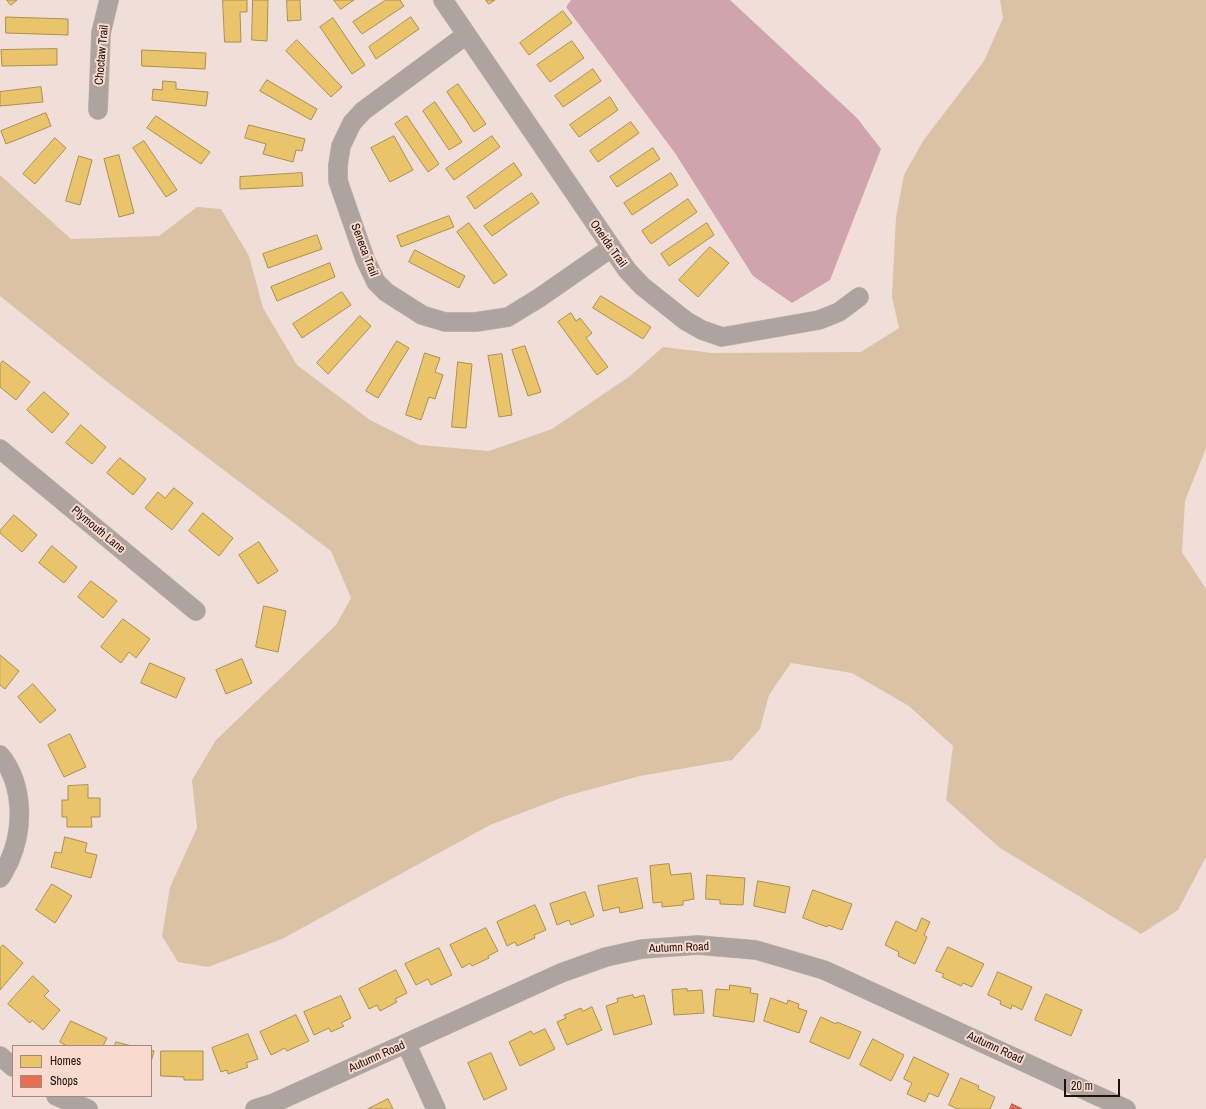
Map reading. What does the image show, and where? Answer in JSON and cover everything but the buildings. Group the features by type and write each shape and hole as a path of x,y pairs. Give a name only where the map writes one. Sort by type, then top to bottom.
{"street":[{"name":"Choctaw Trail","path":"98,110 101,33 109,0"},
{"name":"Oneida Trail","path":"442,0 627,270 642,286 686,321 702,330 722,337 819,320 839,312 859,297"},
{"name":"Seneca Trail","path":"466,35 363,111 352,123 341,146 338,165 338,180 365,259 376,282 386,292 422,315 445,322 476,322 508,317 540,298 611,248"},
{"name":"Plymouth Lane","path":"0,449 196,611"},
{"path":"0,755 12,776 18,796 20,821 15,848 0,878"},
{"name":"Autumn Road","path":"255,1109 274,1103 561,973 606,957 642,949 698,945 756,950 824,970 1126,1109"},
{"path":"406,1043 436,1109"},
{"path":"0,1056 12,1066"},
{"path":"58,1097 88,1109"}],"shaded area":[{"path":"571,0 730,0 857,118 881,149 830,280 792,303 753,276 675,153 566,7"},
{"path":"1000,0 1206,0 1206,448 1185,501 1182,552 1206,589 1206,857 1178,910 1141,934 1000,848 946,800 953,746 909,706 852,673 791,663 769,695 760,729 732,760 640,776 566,796 490,825 282,939 208,967 178,962 162,936 170,887 197,828 192,780 216,740 336,625 351,598 331,551 106,381 0,296 0,175 71,239 159,236 197,207 221,209 249,256 263,308 297,365 370,420 420,445 489,451 552,429 630,376 663,347 712,353 861,352 899,328 892,297 896,217 904,175 923,141 984,61 1003,18"}]}
